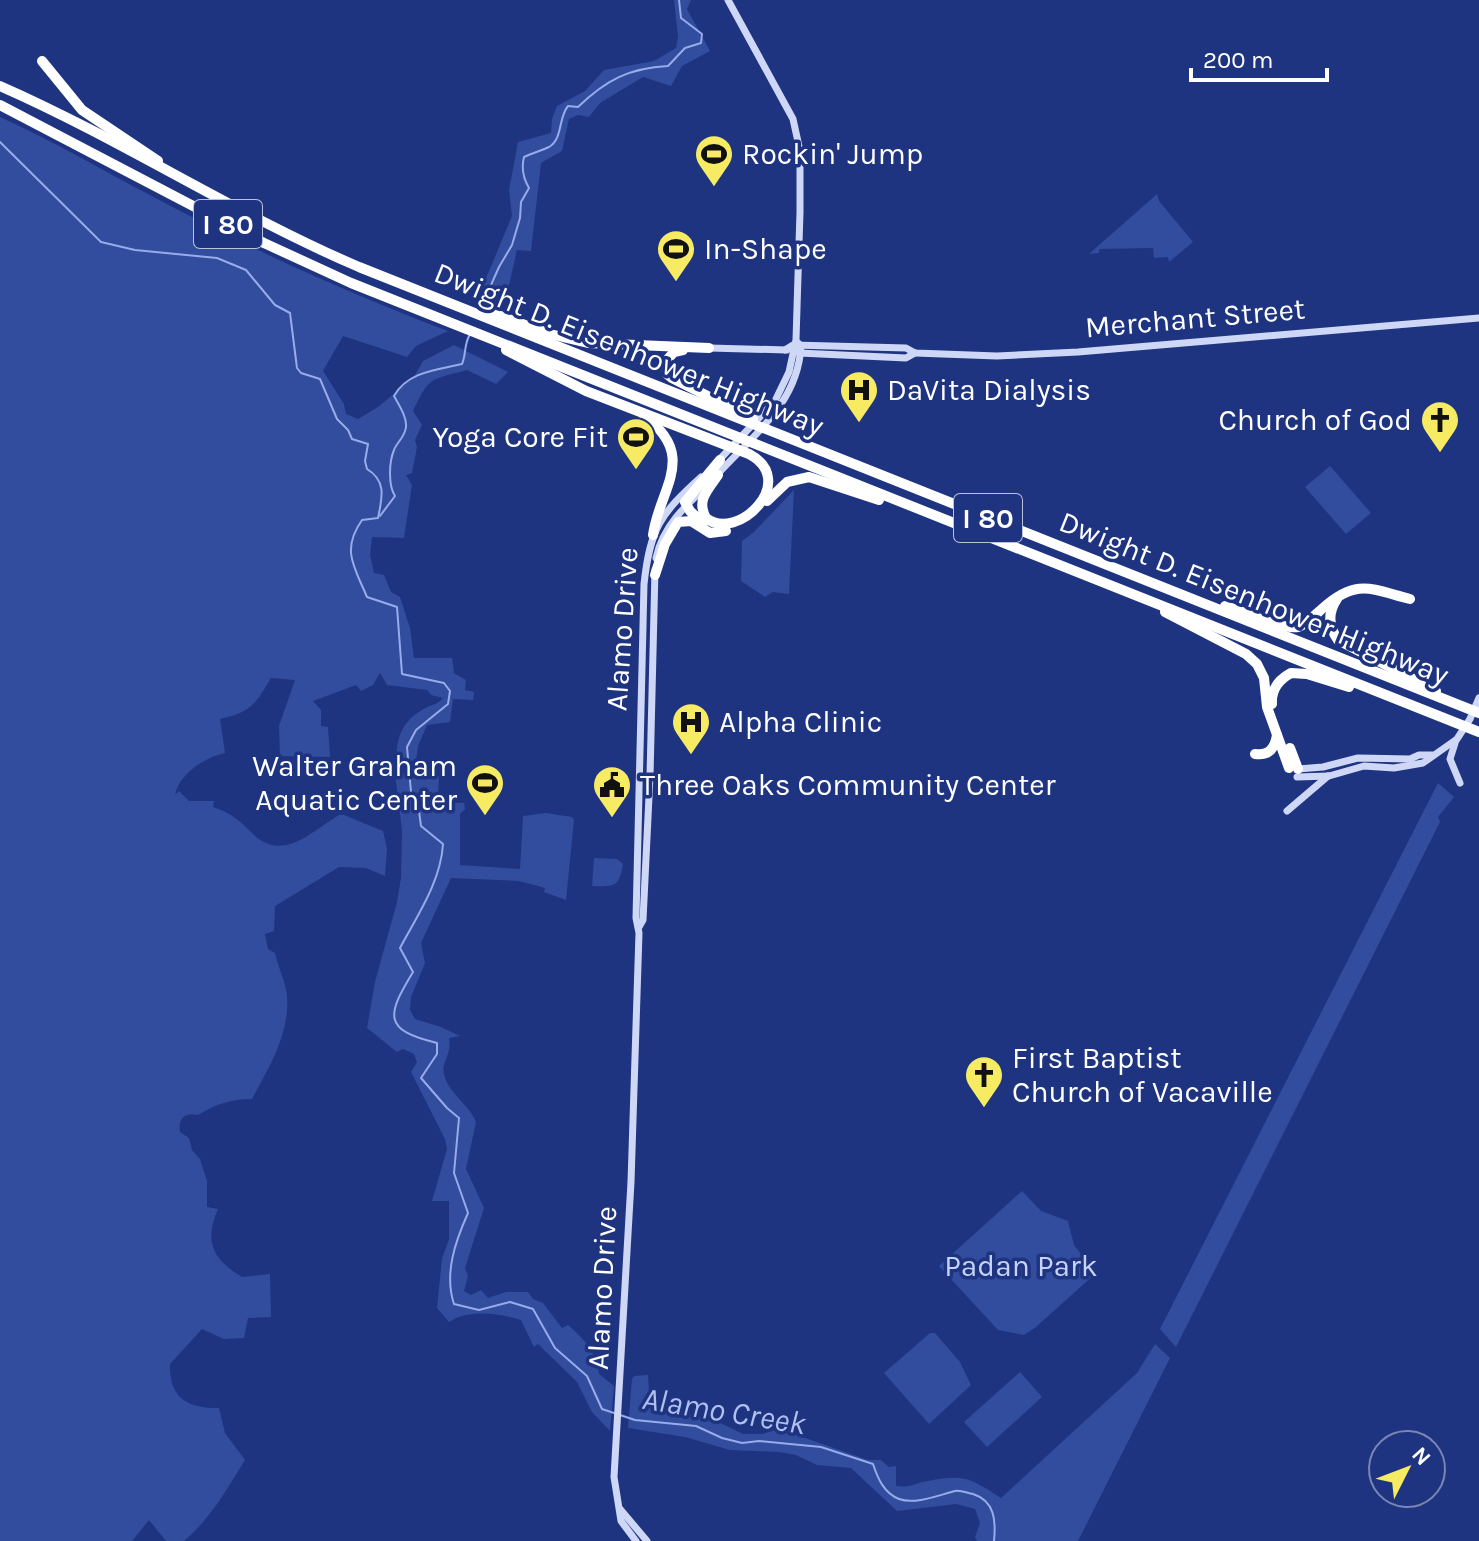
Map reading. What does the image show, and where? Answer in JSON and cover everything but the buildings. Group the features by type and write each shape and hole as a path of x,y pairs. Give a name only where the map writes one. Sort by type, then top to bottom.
{"highway":[{"path":"42,61 82,110 178,177"},
{"name":"Dwight D. Eisenhower Highway","path":"0,86 301,241 471,312 487,315 1479,713"},
{"name":"Dwight D. Eisenhower Highway","path":"0,105 264,243 351,283 1479,732"},
{"path":"487,315 588,343 709,348"},
{"path":"481,335 567,382 757,458 767,471 769,486 763,500 744,517 736,523 721,526 706,518 701,504 718,475"},
{"path":"709,348 674,352 666,361 667,374 775,433"},
{"path":"632,409 656,425 672,458 672,478 654,523 653,535"},
{"path":"718,531 705,525 686,506 686,498 725,458"},
{"path":"655,575 665,544 678,522 687,519 710,533 737,527 787,482 818,479 888,503 912,506"},
{"path":"1202,603 1227,606 1297,627 1342,593 1359,588 1410,599"},
{"path":"1342,593 1334,603 1330,618 1338,640 1428,686 1454,704"},
{"path":"1147,600 1172,617 1253,659 1264,678 1267,707 1294,771"},
{"path":"1294,771 1271,701 1280,680 1298,672 1352,688 1378,692"},
{"path":"1255,754 1263,755 1274,748 1277,734"}],"main road":[{"name":"Alamo Drive","path":"636,1541 621,1521 614,1477 631,1182 639,927 636,918 640,685 648,547 667,512 774,409 786,382 795,348 800,212 798,131 788,107 728,0"},
{"name":"Merchant Street","path":"709,348 906,348 915,353 997,356 1479,318"},
{"name":"Alamo Drive","path":"639,927 643,920 656,557 672,521 718,475 725,458"},
{"path":"1460,783 1450,759 1479,698"},
{"path":"1287,811 1329,776 1364,766 1408,767 1423,763 1457,739"},
{"path":"1294,771 1323,767 1347,759 1410,759 1432,755"},
{"path":"1294,771 1329,776"},
{"path":"618,1507 647,1541"}],"green space":[{"path":"674,0 691,0 687,9 710,51 682,66 671,86 643,77 600,103 589,117 578,115 569,119 562,151 541,163 531,251 517,250 507,294 495,310 472,300 487,276 512,216 509,190 518,142 551,133 557,106 585,91 604,70 654,61 676,48 678,37"},
{"path":"0,117 268,255 448,331 416,346 407,357 343,336 323,371 344,404 346,414 358,419 378,407 414,377 423,361 454,345 508,372 496,384 467,370 438,378 423,391 413,411 422,425 415,440 417,447 412,473 406,475 412,485 404,538 372,537 370,555 374,573 384,575 391,592 400,597 410,628 414,658 452,658 454,673 466,680 465,690 474,692 473,700 453,699 450,722 427,725 418,746 416,761 396,760 400,735 407,723 443,698 431,695 427,690 387,685 380,673 373,685 361,691 356,685 313,701 321,710 321,726 328,727 330,757 280,756 279,726 295,680 271,678 251,706 220,719 225,753 209,758 194,768 177,787 175,795 179,791 189,801 214,801 213,807 233,816 261,841 273,845 294,842 344,815 383,831 387,849 385,876 366,868 339,867 275,906 274,931 265,934 268,949 275,953 287,996 285,1024 277,1050 252,1099 217,1105 198,1115 186,1116 180,1123 180,1132 189,1138 192,1150 200,1159 207,1181 207,1207 218,1209 212,1231 214,1248 224,1263 242,1277 270,1274 271,1317 248,1318 244,1338 224,1339 202,1329 170,1364 177,1393 182,1399 198,1406 219,1408 225,1433 245,1460 210,1513 184,1541 166,1541 149,1520 132,1541 0,1541"},
{"path":"1157,194 1159,201 1193,242 1169,262 1168,257 1154,258 1153,248 1099,249 1099,253 1089,254"},
{"path":"1330,466 1371,513 1346,534 1305,487"},
{"path":"794,490 789,594 773,592 765,597 741,581 742,541"},
{"path":"397,773 439,776 438,802 464,803 465,809 460,814 460,865 520,869 523,816 546,813 572,817 574,820 566,900 544,892 545,888 519,881 451,878 421,943 425,963 411,997 410,1010 415,1019 460,1036 449,1038 444,1074 476,1122 466,1169 484,1208 465,1268 468,1276 464,1291 471,1295 481,1290 488,1298 506,1292 528,1292 533,1299 543,1303 562,1328 568,1325 574,1330 593,1353 599,1374 614,1386 610,1431 592,1412 577,1382 538,1344 534,1347 521,1320 484,1314 465,1315 449,1322 437,1308 442,1259 449,1239 449,1201 432,1201 447,1149 445,1139 411,1072 417,1062 414,1054 403,1049 397,1052 367,1028 401,878 402,830"},
{"path":"1438,783 1454,797 1438,817 1440,822 1176,1347 1160,1329"},
{"path":"594,858 617,859 623,864 615,884 592,886"},
{"name":"Padan Park","path":"1022,1191 1041,1211 1068,1221 1074,1245 1096,1273 1024,1335 998,1330 939,1266"},
{"path":"930,1333 935,1333 960,1362 971,1385 929,1424 884,1373"},
{"path":"1155,1344 1170,1358 1078,1541 977,1541 975,1537 980,1523 975,1509 956,1504 897,1511 851,1468 817,1465 796,1455 779,1452 730,1450 685,1437 628,1428 632,1379 634,1376 648,1375 650,1408 710,1418 743,1434 763,1434 774,1430 794,1434 868,1460 881,1460 889,1467 896,1466 896,1486 959,1478 974,1482 1001,1498 1137,1373"},
{"path":"1020,1372 1042,1397 987,1447 964,1422"}],"waterway":[{"name":"Alamo Creek","path":"479,312 512,245 521,202 529,188 523,173 524,157 553,143 568,106 578,107 598,89 619,77 641,69 668,66 685,48 701,43 702,34 681,18 679,0"},
{"name":"Alamo Creek","path":"0,142 101,242 135,250 217,258 246,270 275,305 290,313 297,368 301,373 320,379 337,419 352,439 368,444 367,469 378,479 382,497 378,518 362,520 352,540 354,567 367,597 397,607 402,674 444,683 450,691 448,704 416,730 407,747 412,803 419,811 421,826 443,844 433,885 400,948 413,972 398,999 395,1019 406,1032 437,1043 437,1054 421,1078 459,1118 454,1173 468,1213 452,1258 451,1293 454,1304 479,1310 510,1302 533,1309 555,1348 587,1376 602,1409 614,1413"},
{"name":"Alamo Creek","path":"380,516 395,496 390,480 391,461 406,427 404,415 394,396 415,376 462,364 469,336"},
{"name":"Alamo Creek","path":"620,1415 635,1420 696,1426 742,1443 759,1441 821,1447 873,1464 886,1489 905,1501 955,1491 973,1494 990,1507 995,1526 994,1541"}],"place":[{"name":"Rockin' Jump","path":"714,188"},
{"name":"In-Shape","path":"676,283"},
{"name":"DaVita Dialysis","path":"859,424"},
{"name":"Church of God","path":"1440,454"},
{"name":"Yoga Core Fit","path":"636,471"},
{"name":"Alpha Clinic","path":"691,756"},
{"name":"Walter Graham Aquatic Center","path":"485,817"},
{"name":"Three Oaks Community Center","path":"612,819"},
{"name":"First Baptist Church of Vacaville","path":"984,1109"}]}
